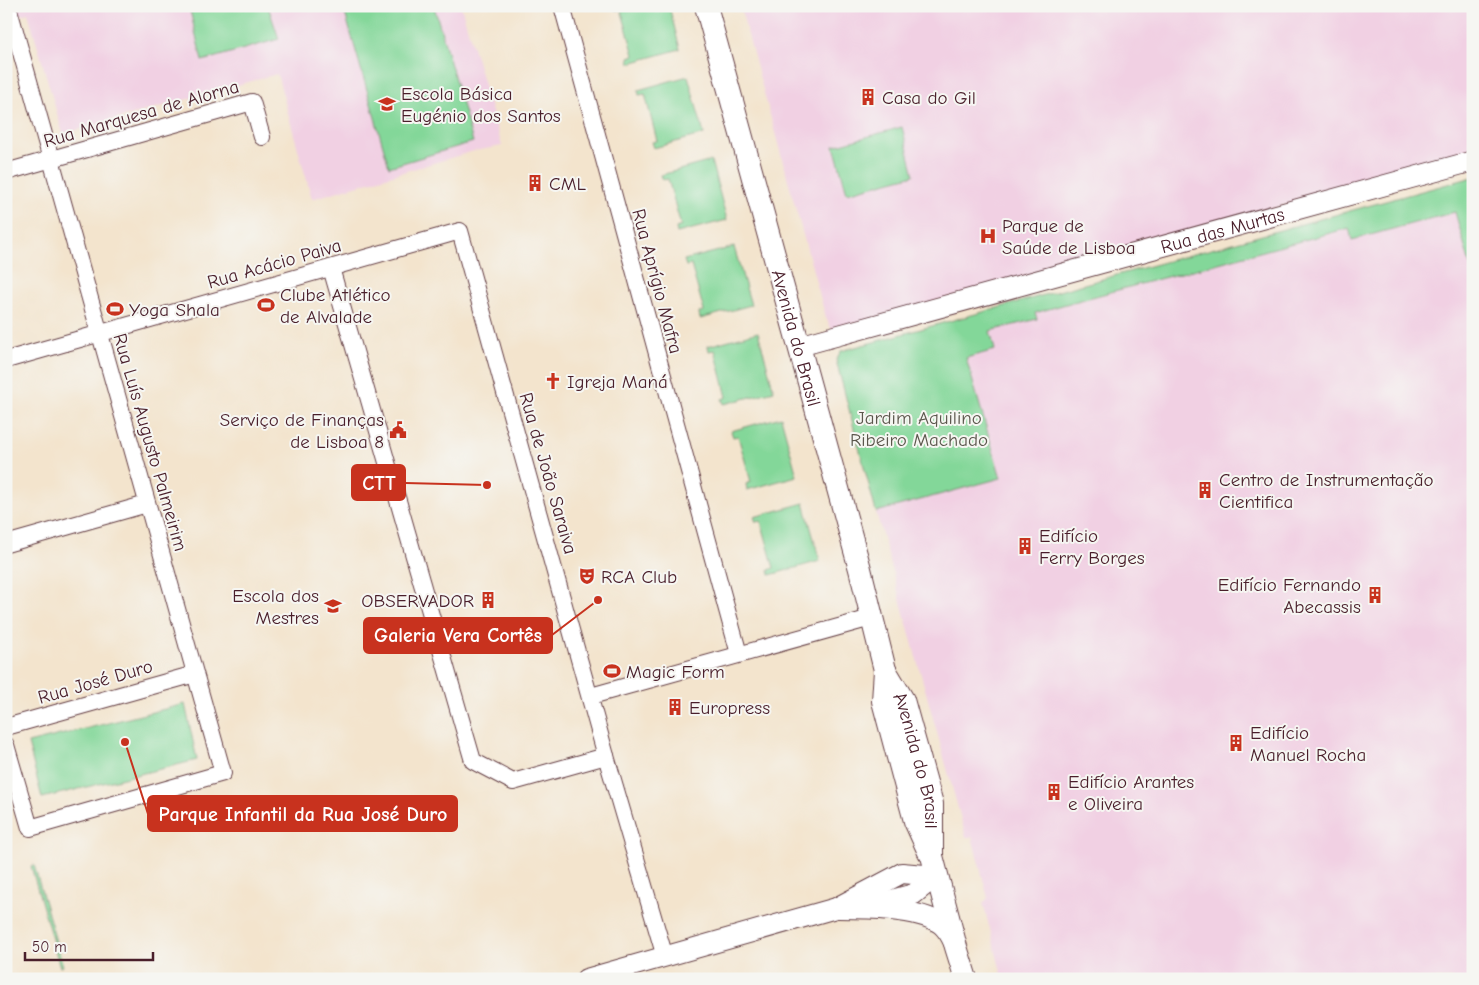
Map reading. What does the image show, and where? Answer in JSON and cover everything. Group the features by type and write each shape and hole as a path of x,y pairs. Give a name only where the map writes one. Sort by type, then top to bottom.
{"main road":[{"name":"Avenida do Brasil","path":"706,6 857,560 885,670 903,700 932,804 934,866 966,979"}],"street":[{"name":"Rua Luís Augusto Palmeirim","path":"6,745 30,828 223,773 8,6"},
{"name":"Rua Aprígio Mafra","path":"562,6 739,654"},
{"name":"Rua Marquesa de Alorna","path":"6,172 252,102 262,137"},
{"name":"Rua das Murtas","path":"799,346 1473,162"},
{"name":"Rua Acácio Paiva","path":"6,360 460,231"},
{"name":"Rua de João Saraiva","path":"460,231 664,957"},
{"path":"332,268 473,760 513,782 606,756"},
{"path":"6,544 148,504"},
{"path":"590,696 871,618"},
{"name":"Rua José Duro","path":"6,727 196,674"},
{"path":"863,908 914,894 934,866"},
{"path":"586,979 836,908 902,873 934,866"},
{"path":"836,908 863,908 912,913 931,919 942,924 956,947"}],"shaded area":[{"name":"Escola Básica Eugénio dos Santos","path":"6,6 461,6 502,146 474,151 312,199 277,74 63,134 28,13 6,19"},
{"name":"Parque de Saúde de Lisboa","path":"740,6 1473,6 1473,153 832,330 826,318"},
{"path":"1455,212 1473,275 1473,979 1003,979 983,903 988,898 972,837 966,837 876,512 1000,478 966,358 990,331 1036,319 1035,313 1349,228 1352,240"}],"green space":[{"path":"189,6 268,6 279,39 202,61"},
{"path":"343,6 434,6 473,142 389,167"},
{"path":"615,6 669,6 680,49 630,63 629,57 634,55 621,9 616,10"},
{"path":"688,76 704,134 654,148 652,142 657,141 645,94 639,95 638,90"},
{"path":"902,127 914,175 847,193 834,146"},
{"path":"711,161 727,220 677,233 676,228 681,226 668,179 663,180 661,175"},
{"name":"Jardim Aquilino Ribeiro Machado","path":"1473,177 1473,275 1455,212 1352,240 1349,228 1066,304 1035,313 1037,319 990,331 995,350 966,358 1001,478 876,512 836,360 841,351"},
{"path":"734,247 751,305 700,319 699,313 704,311 691,265 686,266 684,260"},
{"path":"758,332 774,391 724,404 722,399 727,397 715,350 709,351 708,346"},
{"path":"781,417 797,476 747,490 746,484 751,482 738,436 733,437 731,431"},
{"path":"804,503 820,561 770,575 769,570 774,568 761,521 756,522 754,517"},
{"path":"185,704 197,760 42,798 28,743"},
{"path":"34,865 63,966 60,967 31,866"}],"place":[{"name":"Casa do Gil","path":"868,97"},
{"name":"Escola Básica Eugénio dos Santos","path":"387,104"},
{"name":"CML","path":"535,183"},
{"name":"Parque de Saúde de Lisboa","path":"988,236"},
{"name":"Clube Atlético de Alvalade","path":"266,305"},
{"name":"Yoga Shala","path":"115,309"},
{"name":"Igreja Maná","path":"553,381"},
{"name":"Serviço de Finanças de Lisboa 8","path":"398,430"},
{"name":"CTT","path":"487,485"},
{"name":"Centro de Instrumentação Cientifica","path":"1205,490"},
{"name":"Edifício Ferry Borges","path":"1025,546"},
{"name":"RCA Club","path":"587,576"},
{"name":"Edifício Fernando Abecassis","path":"1375,595"},
{"name":"OBSERVADOR","path":"488,600"},
{"name":"Galeria Vera Cortês","path":"598,600"},
{"name":"Escola dos Mestres","path":"333,606"},
{"name":"Magic Form","path":"612,671"},
{"name":"Europress","path":"675,707"},
{"name":"Parque Infantil da Rua José Duro","path":"125,742"},
{"name":"Edifício Manuel Rocha","path":"1236,743"},
{"name":"Edifício Arantes e Oliveira","path":"1054,792"}]}
